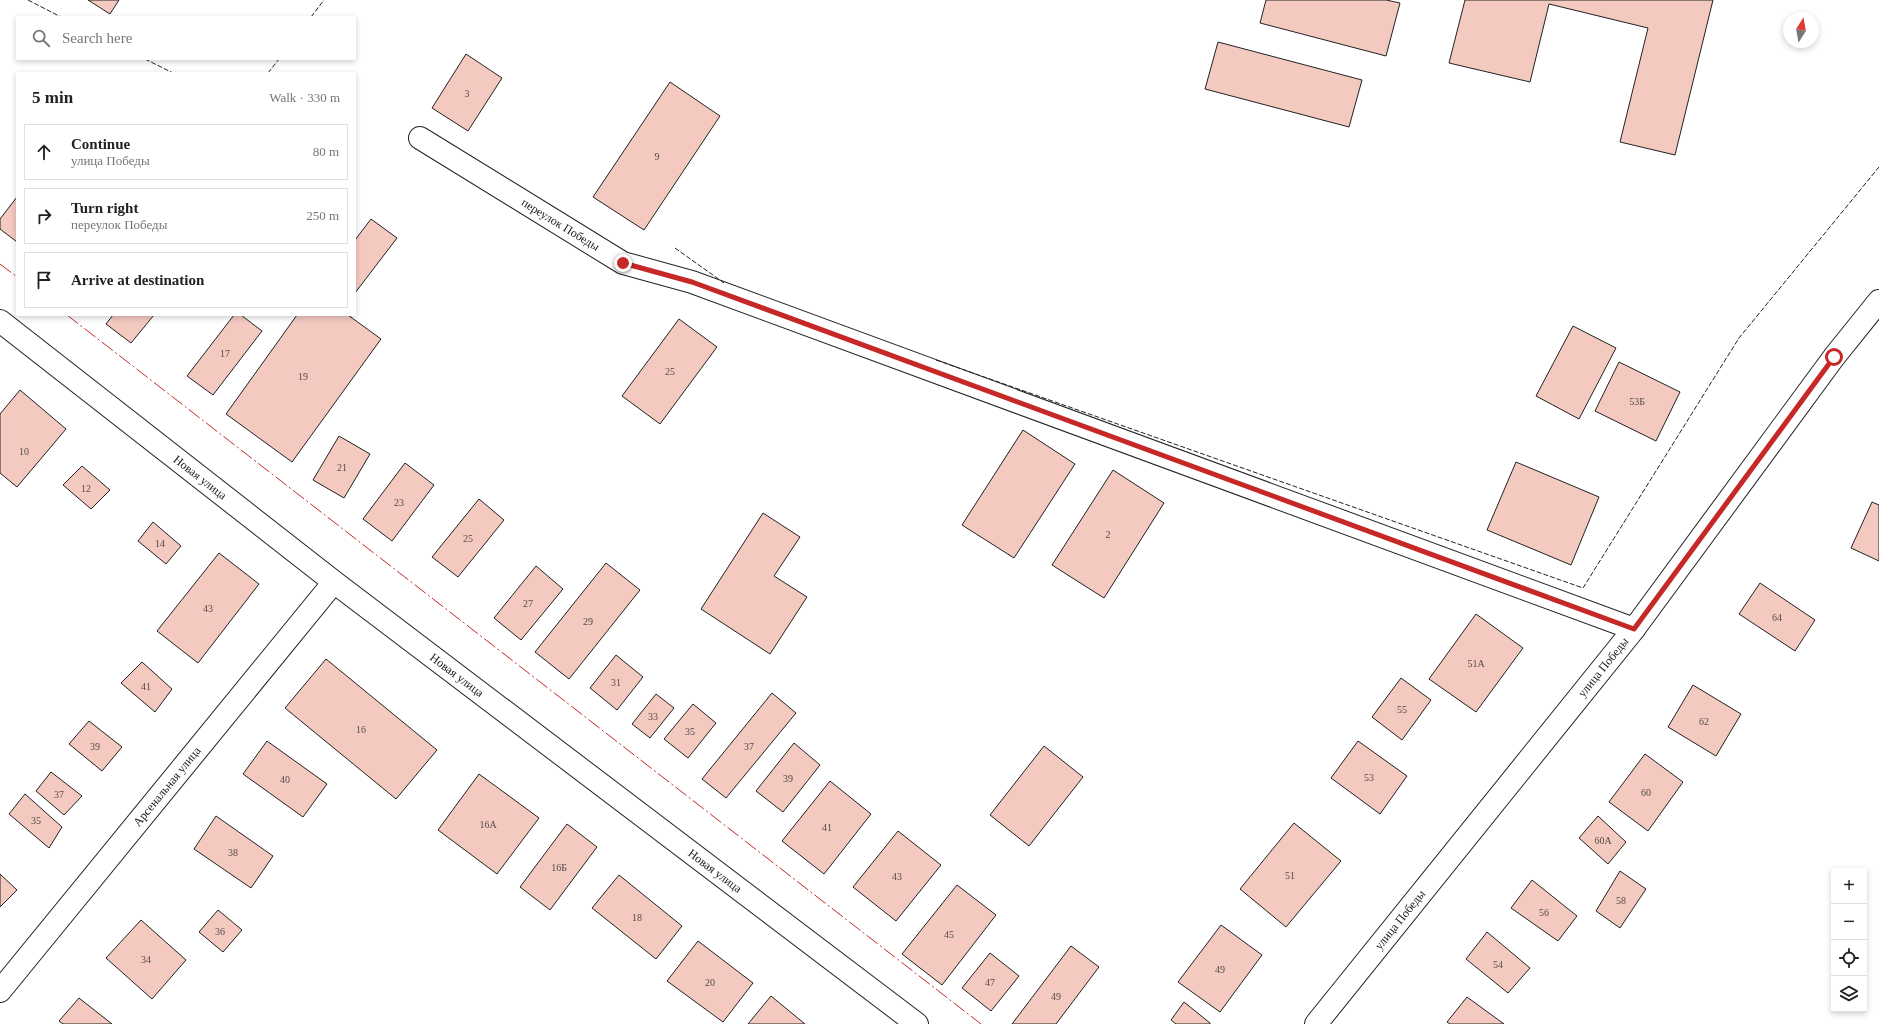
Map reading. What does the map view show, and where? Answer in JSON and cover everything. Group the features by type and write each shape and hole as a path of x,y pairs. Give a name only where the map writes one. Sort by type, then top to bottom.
{"street":[{"name":"переулок Победы","path":"420,138 623,263 692,282 1634,629"},
{"name":"улица Победы","path":"1316,1024 1634,629 1834,357 1879,301"},
{"name":"Новая улица","path":"0,321 334,582 917,1024"},
{"name":"Арсенальная улица","path":"0,991 334,582"}],"building":[{"path":"88,0 119,0 110,14"},
{"path":"1266,0 1386,0 1400,3 1386,56 1260,23"},
{"path":"1465,0 1713,0 1675,155 1620,142 1648,28 1549,4 1530,82 1449,63"},
{"path":"1218,42 1362,80 1349,127 1205,89"},
{"path":"466,54 502,78 468,131 432,108"},
{"path":"670,82 720,116 644,230 593,197"},
{"path":"16,198 16,241 0,229 0,219"},
{"path":"371,219 397,238 356,292 356,239"},
{"path":"112,316 153,316 131,343 106,324"},
{"path":"233,316 242,316 262,331 213,395 187,376"},
{"path":"296,316 349,316 381,339 292,462 226,414"},
{"path":"679,319 717,347 660,424 622,396"},
{"path":"1573,326 1616,348 1579,419 1536,396"},
{"path":"1619,362 1680,392 1656,441 1595,411"},
{"path":"20,390 66,429 17,487 0,473 0,414"},
{"path":"1023,430 1075,464 1014,558 962,525"},
{"path":"339,436 370,454 344,498 313,480"},
{"path":"1516,462 1599,497 1571,565 1487,530"},
{"path":"405,463 434,485 392,541 363,519"},
{"path":"82,466 110,490 91,509 63,485"},
{"path":"1113,470 1164,503 1104,598 1052,565"},
{"path":"479,499 504,520 458,577 432,557"},
{"path":"1872,502 1879,505 1879,561 1851,548"},
{"path":"763,513 800,537 774,576 807,597 770,654 701,609"},
{"path":"153,522 181,546 166,564 138,541"},
{"path":"219,553 259,584 198,663 157,631"},
{"path":"606,563 640,590 569,679 535,652"},
{"path":"536,566 563,589 521,640 494,618"},
{"path":"1760,583 1815,620 1795,651 1739,614"},
{"path":"1476,614 1523,648 1476,712 1429,679"},
{"path":"616,655 643,677 617,710 590,688"},
{"path":"326,659 437,750 396,799 285,708"},
{"path":"142,662 172,689 155,712 121,683"},
{"path":"1401,678 1431,700 1402,740 1372,717"},
{"path":"1693,685 1741,714 1716,756 1668,727"},
{"path":"772,693 796,713 726,798 702,779"},
{"path":"656,694 674,708 650,738 632,724"},
{"path":"693,704 716,723 688,758 664,739"},
{"path":"89,721 122,747 102,771 69,744"},
{"path":"267,741 327,784 303,817 243,774"},
{"path":"1358,741 1407,776 1380,814 1331,778"},
{"path":"794,743 820,765 783,812 756,791"},
{"path":"1044,746 1083,777 1029,846 990,815"},
{"path":"1645,754 1683,782 1648,831 1609,802"},
{"path":"51,772 82,796 64,815 36,791"},
{"path":"479,774 539,818 497,874 438,830"},
{"path":"830,781 871,814 824,874 782,841"},
{"path":"25,794 62,827 49,848 9,814"},
{"path":"216,816 273,856 251,888 194,849"},
{"path":"1598,816 1626,842 1608,864 1579,838"},
{"path":"1294,823 1341,861 1286,927 1240,889"},
{"path":"567,824 597,847 550,910 520,887"},
{"path":"898,831 941,865 896,921 853,887"},
{"path":"1620,871 1646,889 1620,928 1596,911"},
{"path":"0,874 17,890 0,907"},
{"path":"619,875 682,926 656,959 592,908"},
{"path":"1532,880 1577,916 1558,941 1511,908"},
{"path":"957,885 996,915 942,985 902,954"},
{"path":"218,910 242,930 223,952 199,932"},
{"path":"141,920 186,960 152,999 106,958"},
{"path":"1221,925 1262,955 1220,1012 1178,982"},
{"path":"1487,932 1530,968 1508,993 1466,959"},
{"path":"698,941 753,983 723,1022 667,981"},
{"path":"1071,946 1099,967 1056,1024 1012,1024"},
{"path":"990,953 1019,976 991,1011 962,988"},
{"path":"771,996 805,1024 748,1024"},
{"path":"1467,997 1504,1024 1450,1024 1447,1022"},
{"path":"79,998 112,1024 63,1024 59,1021"},
{"path":"1184,1002 1210,1024 1176,1024 1171,1020"}],"fence":[{"path":"28,0 59,16"},
{"path":"312,16 324,0"},
{"path":"147,60 171,72"},
{"path":"269,72 278,60"},
{"path":"936,360 1583,588 1739,338 1879,167"},
{"path":"675,248 724,283"}],"power":[{"path":"0,264 16,276"},
{"path":"68,316 981,1024"}],"route":[{"path":"623,263 692,282 1634,629 1834,357"}]}
